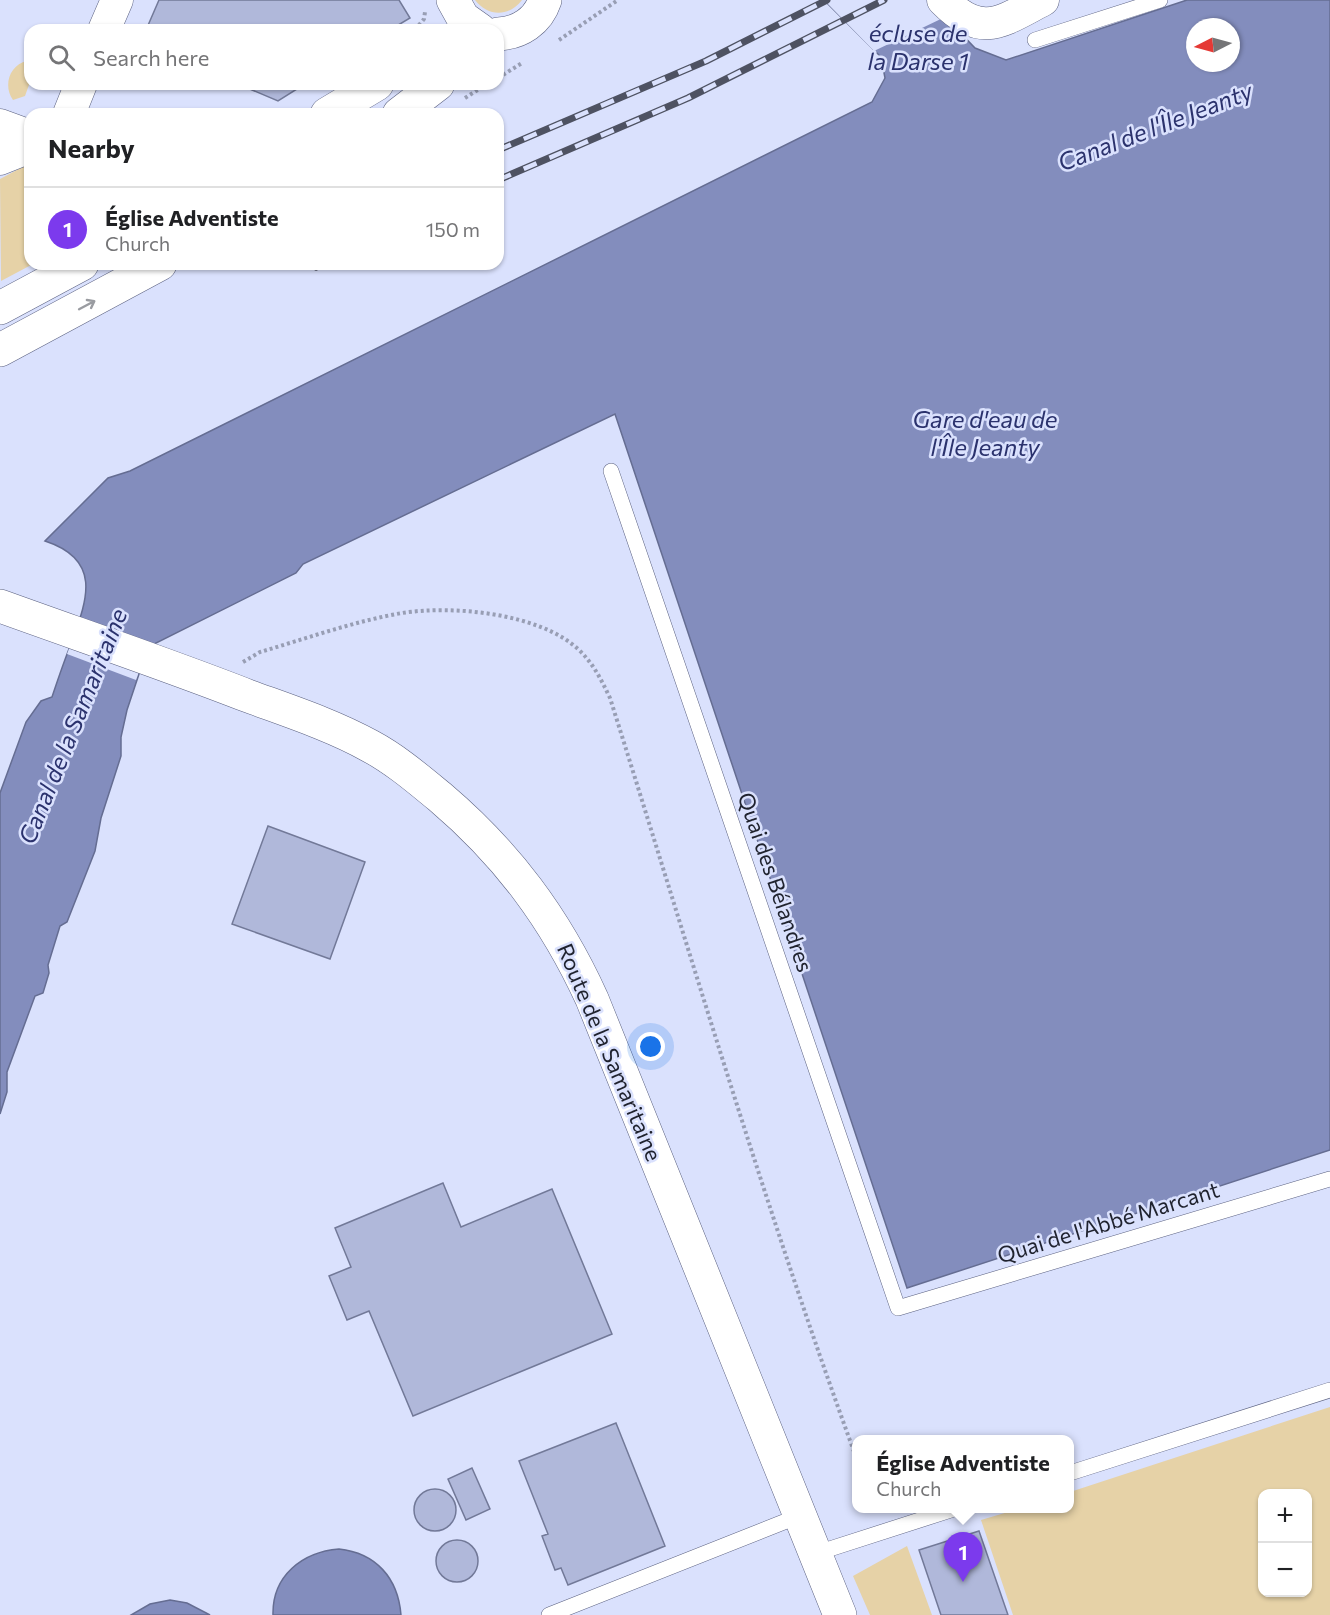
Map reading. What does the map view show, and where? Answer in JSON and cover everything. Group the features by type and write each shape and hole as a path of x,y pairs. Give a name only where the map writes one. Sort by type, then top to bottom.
{"street":[{"path":"107,24 117,0"},
{"path":"943,0 963,18 984,24 999,22 1043,0"},
{"path":"504,31 530,22 545,2"},
{"path":"444,10 469,24"},
{"path":"71,108 79,90"},
{"path":"337,108 367,90"},
{"path":"407,108 430,90"},
{"path":"0,125 24,134"},
{"path":"0,159 24,149"},
{"path":"35,333 20,328 0,310 71,270"},
{"path":"0,350 35,333 122,277 142,270"},
{"name":"Route de la Samaritaine","path":"0,606 327,726 371,747 397,763 469,822 498,850 542,908 570,953 598,1014 840,1615"}],"lane":[{"path":"1035,40 1160,0"},
{"name":"Quai des Bélandres","path":"611,471 898,1308"},
{"name":"Quai de l'Abbé Marcant","path":"898,1308 1330,1179"},
{"path":"1074,1472 1330,1390"},
{"path":"814,1554 944,1513"},
{"path":"549,1615 799,1516"}],"path":[{"path":"420,24 424,19 444,10"},
{"path":"211,682 260,652 410,612 438,610 520,620 550,632 576,647 596,668 610,698 823,1366 852,1446"}],"shaded area":[{"path":"475,0 522,0 511,10 498,13 486,10"},
{"path":"24,62 24,90 27,90 25,96 13,100 8,83 12,71"},
{"path":"24,166 24,269 1,281 0,179"},
{"path":"1330,1407 1330,1615 1013,1615 981,1520 1005,1513 1074,1513 1074,1491"},
{"path":"907,1546 932,1615 870,1615 853,1576"}],"water":[{"name":"Gare d'eau de l'Île Jeanty","path":"824,0 929,0 975,48 1006,60 1187,0 1330,0 1330,1150 907,1288 615,414 303,564 296,573 148,647 127,710 121,737 121,756 101,818 95,851 67,922 60,926 48,965 49,973 43,993 35,996 7,1072 7,1092 0,1114 0,793 26,722 41,701 52,697 77,628 85,597 86,583 83,570 76,559 63,549 45,541 108,478 130,471 872,102 885,78 881,57"},
{"path":"339,1549 364,1556 383,1570 395,1590 401,1615 273,1615 278,1589 292,1568 313,1555"},
{"path":"170,1600 187,1603 210,1615 131,1615 150,1604"}],"pier":[{"path":"824,0 929,0 945,17 874,51"},
{"path":"79,622 148,647 136,680 67,654"}],"building":[{"path":"159,0 399,0 410,18 400,24 149,24"},
{"path":"252,90 295,90 278,101"},
{"path":"268,826 365,862 330,959 232,924"},
{"path":"443,1183 461,1227 552,1189 612,1334 413,1416 369,1311 347,1320 329,1276 351,1267 335,1228"},
{"path":"616,1423 665,1546 568,1585 561,1568 555,1570 542,1536 548,1534 519,1461"},
{"path":"472,1468 490,1509 466,1520 448,1479"},
{"path":"435,1489 443,1490 450,1495 455,1502 455,1518 450,1525 443,1530 435,1531 427,1530 420,1525 415,1518 414,1510 415,1502 420,1495 427,1490"},
{"path":"979,1531 1008,1615 941,1615 919,1550"},
{"path":"457,1540 465,1541 472,1546 477,1553 477,1569 472,1576 465,1581 457,1582 449,1581 442,1576 437,1569 436,1561 437,1553 442,1546 449,1541"}],"railway":[{"path":"504,147 706,61 827,0"},
{"path":"504,177 688,98 884,0"}],"place":[{"name":"Église Adventiste","path":"963,1582"}],"water label":[{"name":"écluse de la Darse 1","path":"918,46"},
{"name":"Canal de l'Île Jeanty","path":"1155,126"},
{"name":"Canal de la Samaritaine","path":"72,726"}]}
